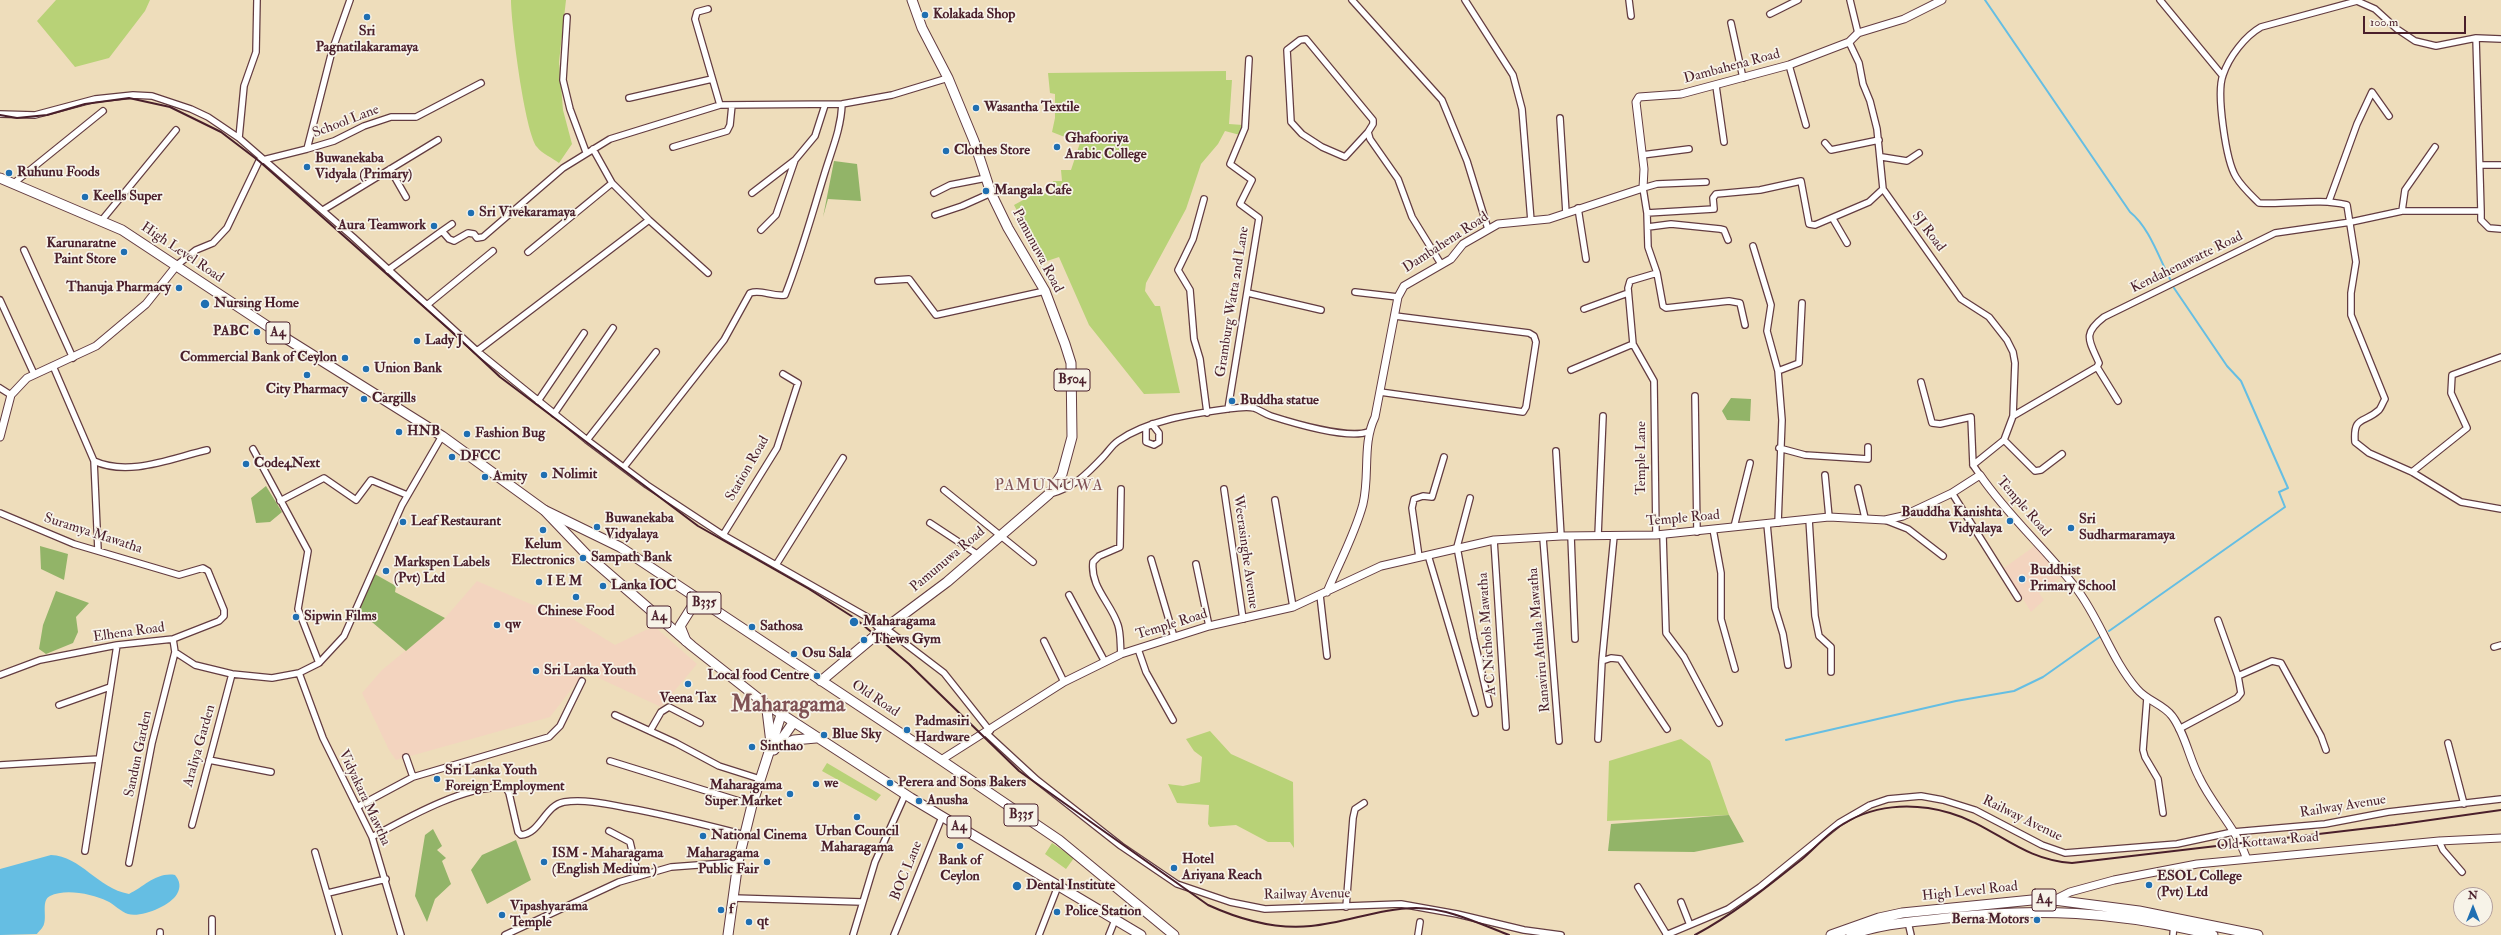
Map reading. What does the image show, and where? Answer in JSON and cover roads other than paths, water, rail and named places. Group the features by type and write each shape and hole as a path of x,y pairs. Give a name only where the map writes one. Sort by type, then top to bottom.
{"main road":[{"name":"Pamunuwa Road","path":"822,681 884,629 947,582 977,554 1049,494 1062,474 1072,437 1071,363 1045,292 1008,228 991,193 974,141 948,78 922,28 912,0"},
{"name":"High Level Road","path":"1,178 102,220 132,236 287,339 442,436 544,510 587,555 686,641 781,715 905,795 1141,935"},
{"name":"Old Road","path":"544,510 620,548 704,602 941,760 1059,840 1164,925 1174,935"},
{"path":"686,641 680,626 692,607 704,602"},
{"path":"764,702 774,745"},
{"path":"774,745 781,715"},
{"path":"728,935 738,862 752,805 769,754 774,745 793,723"},
{"path":"774,745 794,740 816,738"},
{"name":"High Level Road","path":"1830,935 1879,918 1902,913 2010,902 2054,900 2213,935"},
{"name":"High Level Road","path":"1852,935 1908,922 1980,914 2050,911 2114,916 2173,926 2258,935"},
{"path":"1164,925 1164,935"}],"street":[{"path":"239,138 242,92 256,52 257,0"},
{"path":"1352,0 1442,100 1467,161 1488,229"},
{"path":"1465,0 1513,76 1522,109 1531,221"},
{"path":"1629,0 1631,16"},
{"path":"1770,14 1798,0"},
{"path":"1850,0 1858,33"},
{"name":"Dambahena Road","path":"1323,594 1358,522 1363,504 1367,479 1368,432 1375,417 1398,297 1404,286 1451,258 1463,244 1488,229 1506,222 1549,219 1578,208 1643,188 1645,182 1636,102 1639,97 1681,94 1716,86 1789,65 1849,42 1858,33 1904,19 1942,0"},
{"path":"2160,0 2222,75"},
{"path":"307,149 332,51 348,1"},
{"path":"2501,39 2476,38 2436,46 2416,41 2397,29 2375,9 2357,1 2261,27 2252,33 2239,48 2222,75 2223,116 2230,164 2236,177 2258,203 2281,204 2329,201 2348,205 2356,262 2351,293 2351,315 2385,399 2379,410 2360,420 2356,425 2355,442 2369,454 2412,472 2462,502 2501,509"},
{"path":"708,9 697,12 695,19 720,105"},
{"path":"567,17 563,80 570,109 586,152"},
{"path":"1730,23 1743,78"},
{"path":"2476,38 2481,220 2489,228 2501,229"},
{"path":"1306,39 1373,120 1373,124 1368,132 1345,157 1322,147 1302,134 1291,122 1287,50 1300,40 1306,39"},
{"path":"1647,213 1714,209 1713,198 1716,194 1760,190 1801,181 1809,224 1815,226 1869,202 1883,189 1882,157 1870,100 1863,84 1859,63 1849,42"},
{"name":"Gramburg Watta 2nd Lane","path":"1228,409 1259,218 1240,204 1252,180 1230,164 1245,128 1249,59"},
{"path":"1789,65 1806,125"},
{"path":"442,231 449,239 454,241 468,233 474,234 477,238 483,237 563,168 586,152 610,139 720,105 842,104 892,95 948,78"},
{"path":"629,98 712,79"},
{"name":"School Lane","path":"262,160 334,141 364,126 391,117 416,117 481,83"},
{"path":"1716,86 1724,142"},
{"path":"2329,201 2357,124 2372,92 2389,116"},
{"name":"Railway Avenue","path":"0,114 35,115 95,99 133,95 152,96 191,109 208,117 239,138 262,160 322,210 477,351 587,440 723,535 867,617 944,673 988,732 1037,780 1109,837 1177,884 1230,902 1265,909 1401,904 1457,914 1524,930 1561,935"},
{"path":"624,467 724,340 750,293 758,290 776,296 785,295 797,265 838,134 842,104"},
{"path":"673,147 728,131 732,105"},
{"path":"752,193 795,160 815,136 825,105"},
{"path":"14,183 103,111"},
{"path":"1560,118 1566,212"},
{"path":"102,220 176,130"},
{"path":"1368,132 1398,179 1412,217 1441,264"},
{"path":"322,210 438,140"},
{"path":"1825,143 1831,150 1879,140"},
{"path":"2402,211 2405,190 2435,147"},
{"path":"593,149 612,183 649,220 708,273"},
{"path":"1642,155 1689,149"},
{"path":"1882,157 1907,161 1919,153"},
{"path":"0,437 11,395 34,374 73,358 96,346 131,319 146,304 177,265 196,250 219,238 227,228 259,161 262,160"},
{"path":"761,230 776,215 795,160"},
{"path":"2480,165 2501,166"},
{"path":"390,169 406,197"},
{"path":"934,193 950,185 986,178"},
{"path":"1706,182 1657,184 1643,188 1647,213 1648,247 1657,273 1663,306 1666,308 1690,308 1729,301 1740,303 1745,325"},
{"path":"528,252 612,183"},
{"name":"SJ Road","path":"1883,189 1962,299 1989,317 2007,340 2013,352 2015,363 2013,416"},
{"path":"935,215 962,206 991,193"},
{"path":"1204,199 1193,239 1178,270 1190,290 1194,339 1200,359 1207,413"},
{"path":"1578,208 1586,259"},
{"name":"Kendahenawatte Road","path":"2097,367 2099,363 2088,333 2093,325 2104,317 2275,233 2351,222 2402,211 2480,211"},
{"path":"1833,219 1847,243"},
{"path":"477,351 649,220"},
{"path":"388,270 452,224"},
{"path":"1648,227 1671,224 1720,229 1724,230 1728,240"},
{"path":"1753,246 1771,305 1768,331 1778,371 1782,420 1779,448 1778,522"},
{"path":"24,250 73,358"},
{"path":"427,305 493,251"},
{"path":"1571,370 1633,344 1628,293 1630,281 1657,273"},
{"path":"878,281 909,278 936,315 1045,292"},
{"path":"1355,292 1398,297"},
{"path":"1248,293 1321,310"},
{"path":"1584,309 1628,293"},
{"path":"0,300 34,374"},
{"path":"1778,371 1799,363 1802,303"},
{"path":"1380,392 1523,412 1526,407 1536,342 1534,336 1529,333 1394,316"},
{"path":"554,414 613,328"},
{"path":"538,401 584,333"},
{"name":"Temple Lane","path":"1633,344 1654,381 1659,535 1666,633 1684,657 1718,723"},
{"path":"587,440 656,352"},
{"path":"2412,472 2467,428 2451,393 2452,375 2501,357"},
{"path":"53,366 94,461 98,550"},
{"path":"1973,465 2004,440 2013,416 2097,367 2118,401"},
{"name":"Station Road","path":"723,535 777,448 798,383 783,374"},
{"path":"1921,382 1932,423 1940,424 1971,417 1973,465 1980,475"},
{"path":"0,388 11,395"},
{"path":"1695,396 1697,532"},
{"path":"1049,494 1064,490 1085,476 1117,441 1152,424 1207,413 1228,409 1254,408 1268,416 1296,423 1349,434 1360,435 1368,432"},
{"path":"1598,536 1603,416"},
{"path":"1146,428 1146,442 1154,445 1159,442 1159,432 1152,424"},
{"name":"Elhena Road","path":"0,675 40,660 117,645 173,638 175,652 195,665 232,674 272,678 299,672 319,663 344,636 407,495 442,436"},
{"path":"2004,440 2035,471 2041,470 2062,454"},
{"path":"1779,448 1805,455 1868,459 1868,447"},
{"path":"253,449 308,551 298,609 319,663"},
{"path":"94,461 105,466 121,468 146,465 207,450"},
{"path":"1556,451 1561,536"},
{"path":"1419,557 1412,508 1414,499 1422,496 1432,497 1444,457"},
{"path":"776,565 843,458"},
{"path":"1734,527 1750,463"},
{"path":"1825,475 1829,517"},
{"name":"Temple Road","path":"941,760 988,732 1022,707 1064,682 1121,654 1209,626 1293,607 1381,566 1494,540 1561,536 1659,535 1829,517 1884,520 1903,516 1952,494 1980,475 2077,588 2120,666 2137,690 2147,698 2164,707 2173,717 2198,776 2213,805 2241,843 2246,858"},
{"path":"280,501 324,478 356,500 370,480 407,495"},
{"path":"1858,488 1865,518"},
{"path":"1121,489 1120,547 1099,556 1093,562 1097,587 1118,626 1121,654"},
{"name":"Weerasinghe Avenue","path":"1224,489 1243,619"},
{"path":"944,490 1001,534 1033,562"},
{"path":"1952,494 2018,598"},
{"path":"1470,498 1457,548 1474,639 1489,704"},
{"path":"1275,500 1293,607"},
{"name":"Suramya Mawatha","path":"0,513 74,544 179,575 203,568 208,571 224,610 224,616 219,621 173,638"},
{"path":"1809,519 1815,616 1819,636 1831,647 1831,672"},
{"path":"1884,520 1908,529 1943,556"},
{"path":"930,522 977,554"},
{"path":"1766,524 1775,608 1783,634 1788,665"},
{"path":"1713,529 1721,573 1721,619 1735,669"},
{"path":"1571,536 1575,639"},
{"path":"1598,739 1602,661 1614,536"},
{"name":"Ranaviru Athula Mawatha","path":"1543,538 1559,741"},
{"name":"A C Nichols Mawatha","path":"1494,540 1506,727"},
{"path":"1428,555 1475,713"},
{"path":"1151,560 1174,637"},
{"path":"1196,564 1209,626"},
{"path":"1323,594 1327,656"},
{"path":"1069,595 1105,662"},
{"path":"2179,729 2240,696 2238,676 2218,620"},
{"path":"1044,641 1064,682"},
{"path":"85,851 117,645"},
{"path":"2494,647 2501,645"},
{"path":"1138,649 1146,672 1173,720"},
{"name":"Sandun Garden","path":"129,862 152,743 175,652"},
{"path":"1602,661 1611,658 1620,659 1667,729"},
{"path":"2238,676 2272,661 2281,663 2321,736 2326,750"},
{"name":"Vidyakara Mawtha","path":"299,672 323,738 372,837 386,880 401,935"},
{"name":"Araliya Garden","path":"192,825 232,674"},
{"path":"357,807 413,776 549,737 560,726 582,681"},
{"path":"59,705 110,687"},
{"path":"2147,698 2144,750 2158,779 2163,813"},
{"path":"650,731 661,712 669,707 700,723"},
{"path":"615,715 719,766 760,779"},
{"path":"2448,743 2464,804"},
{"path":"406,757 413,776"},
{"path":"0,765 99,758"},
{"path":"209,760 271,772"},
{"path":"610,761 752,805"},
{"path":"372,837 432,807 472,792 499,787 506,788 509,792 518,832 521,835 534,828 549,810 563,802 599,802 661,814 745,835"},
{"path":"853,935 875,862 905,795"},
{"name":"Railway Avenue","path":"1667,935 1680,932 1690,925 1728,908 1760,887 1839,823 1870,805 1888,799 1921,796 1943,800 1975,810 2042,845 2065,853 2177,844 2233,832 2325,824 2388,812 2501,799"},
{"path":"1346,907 1353,818 1355,809 1364,803"},
{"name":"BOC Lane","path":"894,935 942,817"},
{"path":"609,831 630,842 638,876"},
{"name":"Old Kottawa Road","path":"2054,900 2070,892 2114,880 2198,864 2246,858 2439,841 2501,838"},
{"path":"2439,841 2462,872"},
{"path":"315,852 328,893 338,935"},
{"path":"505,935 619,882 638,876 671,867 738,862"},
{"path":"328,893 386,880"},
{"path":"1039,935 1058,886"},
{"path":"1638,887 1667,935"},
{"path":"733,898 862,902"},
{"path":"2050,911 2054,900"},
{"path":"1681,902 1690,925"},
{"path":"212,919 212,935"},
{"path":"1109,935 1115,920"},
{"path":"1418,935 1420,922"},
{"path":"1908,922 1911,935"}],"water":[{"path":"51,855 62,857 71,861 108,886 129,894 156,878 168,875 175,875 179,882 179,889 177,894 162,907 147,913 134,915 125,913 110,902 101,898 87,894 63,892 47,898 45,905 45,921 37,934 0,935 0,869"}],"waterway":[{"path":"1985,0 2130,212 2143,226 2170,279"},
{"path":"2109,631 2285,507 2279,492 2288,488 2241,381 2227,366 2174,288"},
{"path":"1786,740 1956,701 2014,691 2043,677 2101,636"}],"railway":[{"path":"0,115 17,118 47,115 85,104 129,98 170,107 221,132 259,161 450,330 500,377 698,526 809,589 856,619 909,664 1019,771 1208,905 1258,923 1284,927 1311,926 1337,922 1389,910 1416,908 1428,909 1464,917 1509,935"},
{"path":"1695,935 1737,909 1763,890 1801,860 1837,828 1864,814 1892,807 1921,807 1950,813 1981,826 2038,856 2054,861 2072,863 2395,825 2501,810"}],"place":[{"name":"Kolakada Shop","path":"925,15"},
{"name":"Sri Pagnatilakaramaya","path":"367,17"},
{"name":"Wasantha Textile","path":"976,108"},
{"name":"Ghafooriya Arabic College","path":"1057,147"},
{"name":"Clothes Store","path":"946,151"},
{"name":"Buwanekaba Vidyala (Primary)","path":"307,167"},
{"name":"Ruhunu Foods","path":"9,173"},
{"name":"Mangala Cafe","path":"986,191"},
{"name":"Keells Super","path":"85,197"},
{"name":"Sri Vivekaramaya","path":"471,213"},
{"name":"Aura Teamwork","path":"434,226"},
{"name":"Karunaratne Paint Store","path":"124,252"},
{"name":"Thanuja Pharmacy","path":"179,288"},
{"name":"Nursing Home","path":"205,304"},
{"name":"PABC","path":"257,332"},
{"name":"Lady J","path":"417,341"},
{"name":"Commercial Bank of Ceylon","path":"345,358"},
{"name":"Union Bank","path":"366,369"},
{"name":"City Pharmacy","path":"307,375"},
{"name":"Cargills","path":"364,399"},
{"name":"Buddha statue","path":"1232,401"},
{"name":"HNB","path":"399,432"},
{"name":"Fashion Bug","path":"467,434"},
{"name":"DFCC","path":"452,457"},
{"name":"Code4Next","path":"246,464"},
{"name":"Nolimit","path":"544,475"},
{"name":"Amity","path":"485,477"},
{"name":"Bauddha Kanishta Vidyalaya","path":"2010,521"},
{"name":"Leaf Restaurant","path":"403,522"},
{"name":"Buwanekaba Vidyalaya","path":"597,527"},
{"name":"Sri Sudharmaramaya","path":"2071,528"},
{"name":"Kelum Electronics","path":"543,530"},
{"name":"Sampath Bank","path":"583,558"},
{"name":"Markspen Labels (Pvt) Ltd","path":"386,571"},
{"name":"Buddhist Primary School","path":"2022,579"},
{"name":"I E M","path":"539,582"},
{"name":"Lanka IOC","path":"603,586"},
{"name":"Chinese Food","path":"576,597"},
{"name":"Sipwin Films","path":"296,617"},
{"name":"Maharagama","path":"854,622"},
{"name":"qw","path":"497,625"},
{"name":"Sathosa","path":"752,627"},
{"name":"Thews Gym","path":"864,640"},
{"name":"Osu Sala","path":"794,654"},
{"name":"Sri Lanka Youth","path":"536,671"},
{"name":"Local food Centre","path":"817,676"},
{"name":"Veena Tax","path":"688,684"},
{"name":"Padmasiri Hardware","path":"907,730"},
{"name":"Blue Sky","path":"824,735"},
{"name":"Sinthao","path":"752,747"},
{"name":"Sri Lanka Youth Foreign Employment","path":"437,779"},
{"name":"Perera and Sons Bakers","path":"890,783"},
{"name":"we","path":"816,784"},
{"name":"Maharagama Super Market","path":"790,794"},
{"name":"Anusha","path":"919,801"},
{"name":"Urban Council Maharagama","path":"857,817"},
{"name":"National Cinema","path":"703,836"},
{"name":"Bank of Ceylon","path":"960,846"},
{"name":"ISM - Maharagama (English Medium )","path":"544,862"},
{"name":"Maharagama Public Fair","path":"767,862"},
{"name":"Hotel Ariyana Reach","path":"1174,868"},
{"name":"ESOL College (Pvt) Ltd","path":"2149,885"},
{"name":"Dental Institute","path":"1017,886"},
{"name":"f","path":"721,910"},
{"name":"Police Station","path":"1057,912"},
{"name":"Vipashyarama Temple","path":"502,915"},
{"name":"Berna Motors","path":"2037,920"},
{"name":"qt","path":"749,922"}],"district":[{"name":"PAMUNUWA","path":"1049,487"},
{"name":"Maharagama","path":"788,706"}]}
